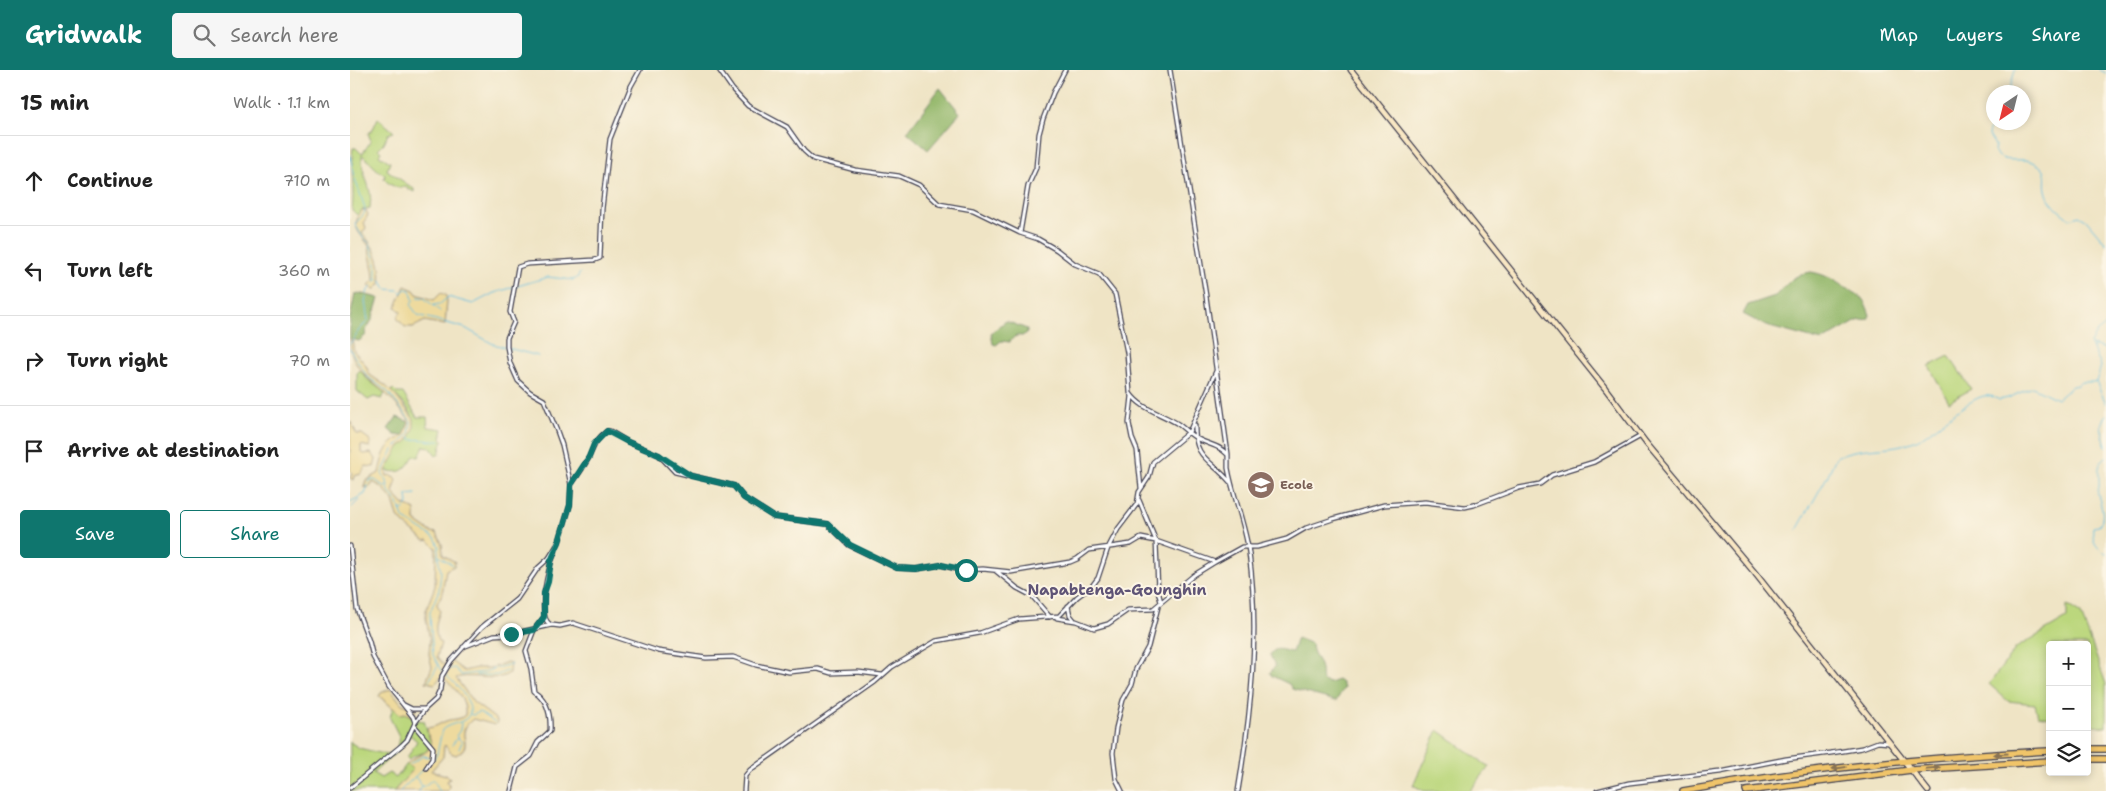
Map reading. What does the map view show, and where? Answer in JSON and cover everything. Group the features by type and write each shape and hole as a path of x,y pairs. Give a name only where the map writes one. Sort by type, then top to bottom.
{"highway":[{"path":"2091,749 2106,749"},
{"path":"1683,791 1737,781 1902,760 2046,751"},
{"path":"2091,759 2106,759"},
{"path":"1746,791 1910,770 2046,761"}],"street":[{"path":"552,625 546,622 544,617 544,593 548,582 551,561 570,505 571,485 562,445 544,400 530,392 518,381 510,363 506,347 507,338 514,322 510,312 518,267 527,264 595,260 600,258 602,209 610,139 630,86 640,70"},
{"path":"719,70 733,90 748,106 787,127 804,151 813,159 844,168 899,176 919,185 940,204 974,210 1038,239 1057,250 1075,264 1099,274 1112,289 1121,321 1127,353 1130,393 1132,396 1143,407 1176,423 1194,437 1219,447 1228,454"},
{"path":"1020,232 1028,186 1036,168 1039,134 1043,119 1053,93 1065,70"},
{"path":"1170,70 1217,371 1228,454 1228,468 1248,547 1252,585 1254,652 1246,744 1238,791"},
{"path":"1351,70 1605,388 1641,436 1755,573 1928,791"},
{"path":"1141,489 1149,477 1157,458 1189,433 1217,371"},
{"path":"1056,617 1092,586 1098,578 1108,548 1139,499 1141,489 1137,450 1129,423 1132,396"},
{"path":"1194,422 1194,437 1198,450 1231,484"},
{"path":"571,485 589,457 594,444 607,431 659,455 675,472 734,486 744,498 774,517 828,524 850,545 897,568 916,569 941,565 960,570 983,569 1011,572 1070,562 1078,559 1089,550 1131,544 1141,538 1156,541 1215,562"},
{"path":"1122,791 1116,779 1113,753 1116,728 1123,700 1148,647 1158,607 1194,574 1242,547 1257,547 1286,539 1306,528 1384,505 1424,502 1465,507 1474,505 1519,488 1540,484 1552,476 1594,462 1641,436"},
{"path":"1139,499 1156,541 1158,591 1161,603"},
{"path":"350,788 407,740 414,724 425,709 436,699 444,670 463,646 482,627 517,600 532,576 559,542"},
{"path":"350,546 357,609 370,641 373,658 378,670 413,717 414,724 433,748 432,759 426,768"},
{"path":"996,571 1017,588 1032,596 1050,617"},
{"path":"1069,605 1070,615 1076,621 1091,628 1098,628 1113,621 1128,610 1158,607"},
{"path":"511,791 517,767 531,756 538,742 550,730 548,708 541,696 534,691 526,652 534,630 544,617"},
{"path":"744,791 745,776 750,770 883,675 936,641 980,633 1019,619 1056,617 1076,621"},
{"path":"463,646 494,635 534,630 552,625 579,624 658,650 706,658 733,658 788,672 818,669 831,673 858,672 883,675"},
{"path":"402,704 412,708 425,709"},
{"path":"1597,791 1629,783 1720,772 1786,759 1862,748 1878,742 1889,743"}],"green space":[{"path":"940,88 960,113 928,150 907,132"},
{"path":"378,118 394,132 388,134 384,143 378,149 381,152 379,155 390,162 387,170 414,189 414,192 405,187 393,186 384,179 385,175 378,171 362,155 363,169 371,200 370,208 362,210 357,215 352,210 353,148 356,148 362,154 371,141 368,133 372,131"},
{"path":"1811,272 1830,278 1862,298 1870,315 1868,319 1857,321 1822,341 1766,326 1743,314 1748,305 1775,296 1792,279 1801,274"},
{"path":"355,294 379,298 372,320 365,332 366,335 359,341 350,339 350,319"},
{"path":"1006,321 1027,329 1027,333 1015,337 1010,342 1001,341 996,345 993,344 991,333"},
{"path":"1949,356 1971,389 1949,402 1929,366"},
{"path":"360,370 367,379 385,393 382,399 374,397 368,400 357,391 357,373"},
{"path":"393,389 397,393 403,393 417,417 427,417 428,427 443,429 441,438 443,440 439,454 436,455 430,447 424,446 419,457 414,456 403,470 396,472 386,471 395,452 411,433 413,420 407,408 391,391"},
{"path":"397,417 409,422 404,436 395,435 388,429"},
{"path":"2067,605 2081,614 2091,641 2046,641 2046,717 2038,716 2035,704 2008,701 1989,684 2016,648 2067,618"},
{"path":"1297,638 1312,644 1313,651 1320,665 1323,681 1329,683 1338,680 1342,683 1344,688 1336,701 1292,689 1289,684 1272,676 1270,673 1275,666 1270,655 1272,652 1280,649 1292,652"},
{"path":"2091,642 2106,684 2106,727 2091,725"},
{"path":"393,707 400,714 405,713 413,717 415,723 417,720 424,721 431,743 426,752 413,756 409,760 407,758 417,741 410,735 401,748 373,773 381,778 389,773 396,778 407,764 413,770 394,791 350,791 350,742 359,748 388,755 397,749 399,736 390,718"},
{"path":"1438,730 1489,767 1470,791 1424,791 1413,785"}],"sand":[{"path":"362,210 366,210 368,215 364,222 366,228 362,233 371,244 379,263 380,284 375,289 369,285 374,280 369,246 359,233 356,225"},
{"path":"405,286 414,290 417,294 434,300 441,293 446,295 445,325 425,321 413,327 405,327 397,318 401,312 396,307"},
{"path":"350,339 352,339 354,351 365,364 370,375 396,396 414,419 414,429 408,441 400,446 386,471 387,476 390,475 397,479 393,493 403,504 415,510 415,521 431,532 437,533 442,544 443,555 455,562 454,566 446,570 442,594 437,604 440,611 436,633 438,641 441,643 437,657 444,665 452,655 454,657 451,661 464,671 476,668 492,668 507,662 510,663 509,673 504,676 456,678 473,702 497,720 497,723 495,725 473,719 464,730 465,747 462,751 456,755 444,746 443,757 431,771 446,775 450,779 447,781 449,785 448,791 394,791 413,770 407,764 425,753 430,747 431,742 427,728 460,718 465,715 465,709 458,693 442,676 435,684 426,682 432,667 429,654 430,640 426,610 435,586 436,548 428,540 425,541 403,523 398,517 393,501 383,488 373,482 369,488 364,487 366,481 379,473 386,450 393,442 404,436 409,422 394,402 360,370 353,356"},
{"path":"350,421 357,434 362,434 370,440 370,447 361,445 361,452 364,454 371,453 376,459 374,467 366,466 361,474 354,476 353,480 350,478 352,473 350,470"},
{"path":"390,689 402,704 416,709 413,717 405,713 400,714 379,696"}],"waterway":[{"path":"2011,85 2015,70"},
{"path":"2100,70 2106,73"},
{"path":"1989,130 1988,134 1995,145 1994,151 1999,156 2004,159 2036,163 2045,173 2047,194 2055,206 2070,219 2079,216 2086,220 2106,244"},
{"path":"350,155 353,173 365,208 364,214 355,224 362,236 370,244 376,265 376,282 368,290 365,301 368,321 359,330 350,344"},
{"path":"434,305 440,304 448,297 473,304 494,293 548,277 573,280 580,273"},
{"path":"376,277 383,283 386,289 398,290 402,293 405,289 410,290 413,299 411,306 418,315 465,328 493,344 538,356"},
{"path":"415,300 418,297 424,298 440,311"},
{"path":"2106,325 2097,332 2090,343 2101,366 2096,382 2106,403"},
{"path":"2092,345 2106,349"},
{"path":"350,349 367,376 388,392 411,421 409,434 393,450 382,473 387,481 389,492 398,503 403,518 435,538 439,546 438,556 441,572 439,590 430,612 430,617 433,655 442,672"},
{"path":"1797,530 1836,457 1857,450 1891,447 1913,441 1924,436 1970,402 1984,396 1992,396 1999,400 2033,387 2057,399 2072,386 2078,385 2081,382 2096,382"},
{"path":"2106,415 2101,427 2106,447"},
{"path":"409,436 412,440 440,441"},
{"path":"2106,457 2099,467 2098,492 2102,518 2099,526 2093,527 2096,545 2106,554"},
{"path":"350,502 365,494 370,480 375,480 385,487 388,486"},
{"path":"400,509 404,510 408,504 407,495 416,494"},
{"path":"352,507 360,499"},
{"path":"439,556 453,565"},
{"path":"448,669 455,668 461,675 484,672 511,664"},
{"path":"429,681 437,667"},
{"path":"476,675 497,675 507,671"},
{"path":"433,760 437,754 442,730 447,726 464,720 469,715 470,710 465,696 445,675"},
{"path":"470,714 473,715 479,712 495,723"},
{"path":"459,749 462,742 456,736 460,730 461,723"},
{"path":"452,745 457,738"},
{"path":"410,764 423,756 431,757"},
{"path":"400,791 424,768"},
{"path":"415,777 423,787 433,779 440,791"},
{"path":"419,791 422,786"}],"place":[{"name":"Ecole","path":"1261,485"}],"district":[{"name":"Napabtenga-Gounghin","path":"1117,590"}],"route":[{"path":"511,634 534,630 544,617 544,593 548,582 551,561 570,505 571,485 580,474 594,444 607,431 659,455 668,463 691,476 734,486 744,498 774,517 828,524 850,545 897,568 916,569 944,565 966,570"}]}
